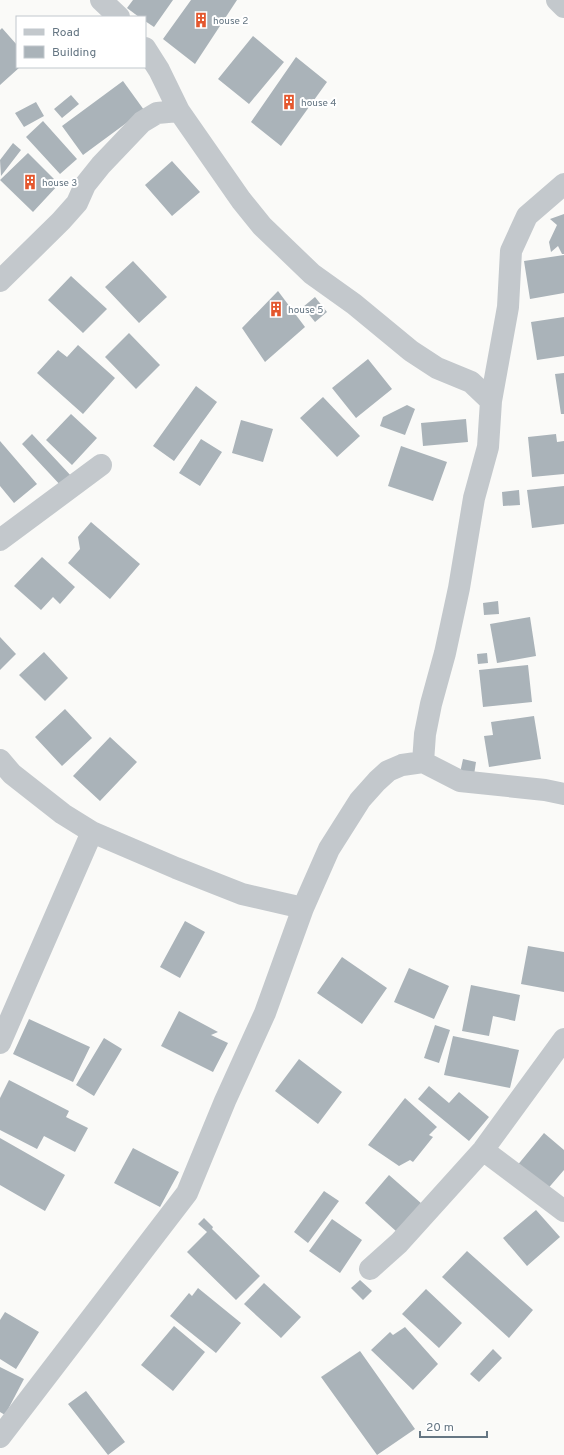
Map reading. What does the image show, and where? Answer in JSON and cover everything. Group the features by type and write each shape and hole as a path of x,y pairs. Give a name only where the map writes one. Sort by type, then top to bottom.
{"street":[{"path":"101,0 118,16"},
{"path":"558,0 564,7"},
{"path":"146,50 159,70 179,112 241,200 262,226 312,274 354,304 411,351 437,368 471,382 491,401"},
{"path":"0,281 61,221 77,203 85,185 101,165 142,122 157,113 179,112"},
{"path":"424,762 426,726 445,653 459,588 474,498 488,447 491,401 508,307 511,251 527,216 564,184"},
{"path":"0,540 100,466"},
{"path":"0,760 12,774 63,814 92,832 242,894 303,908"},
{"path":"0,1437 187,1193 225,1101 265,1013 303,908 329,849 360,800 388,771 402,765 424,762 460,781 545,790 564,794"},
{"path":"0,1043 92,832"},
{"path":"370,1269 399,1243 483,1150 564,1039"},
{"path":"483,1150 564,1210"}],"building":[{"path":"133,0 173,0 154,27 146,22 146,16 138,16 127,8"},
{"name":"house 2","path":"191,0 237,0 195,64 163,39"},
{"path":"2,28 16,44 16,68 19,68 0,85 0,30"},
{"path":"253,36 284,62 249,104 218,79"},
{"name":"house 4","path":"296,57 327,82 281,146 251,122"},
{"path":"123,81 144,110 83,155 62,126"},
{"path":"71,95 79,104 62,118 54,109"},
{"path":"36,102 44,116 24,127 15,113"},
{"path":"43,121 77,159 60,174 26,137"},
{"path":"13,143 21,150 1,176 0,160"},
{"name":"house 3","path":"28,153 59,184 33,212 0,180"},
{"path":"172,161 200,192 172,216 145,185"},
{"path":"564,214 564,254 562,254 558,246 551,252 549,242 557,225 550,219"},
{"path":"564,255 564,293 530,299 524,261"},
{"path":"133,261 167,297 139,323 105,287"},
{"path":"71,276 107,309 83,333 48,300"},
{"name":"house 5","path":"278,291 305,327 265,362 242,328"},
{"path":"315,297 327,312 315,322 303,307"},
{"path":"564,317 564,356 537,360 531,322"},
{"path":"129,333 160,365 136,389 105,357"},
{"path":"78,345 115,378 83,414 37,373 58,350 67,357"},
{"path":"368,359 392,389 356,418 332,388"},
{"path":"564,373 564,414 561,414 555,374"},
{"path":"196,386 217,402 174,461 153,446"},
{"path":"323,397 360,436 337,457 300,418"},
{"path":"407,405 415,409 405,435 380,426 383,417"},
{"path":"71,414 97,438 72,465 46,440"},
{"path":"466,419 468,442 423,446 421,423"},
{"path":"241,420 273,429 263,462 232,453"},
{"path":"32,434 73,478 63,488 22,444"},
{"path":"556,434 557,442 564,441 564,474 532,477 528,437"},
{"path":"201,439 222,452 200,486 179,473"},
{"path":"0,441 37,484 14,503 0,486"},
{"path":"401,446 447,462 433,501 388,486"},
{"path":"564,486 564,524 532,528 527,490"},
{"path":"519,490 520,505 503,506 502,492"},
{"path":"91,522 140,564 110,599 68,563 80,549 78,537"},
{"path":"42,557 75,587 60,604 53,597 41,610 14,586"},
{"path":"498,601 499,614 484,615 483,603"},
{"path":"530,617 536,656 497,663 490,624"},
{"path":"0,637 16,654 0,670"},
{"path":"44,652 68,678 45,701 19,675"},
{"path":"487,653 488,663 478,664 477,654"},
{"path":"528,665 532,702 483,707 479,670"},
{"path":"65,709 92,738 62,766 35,737"},
{"path":"534,716 541,759 489,767 484,736 493,735 491,722"},
{"path":"110,737 137,762 100,801 73,776"},
{"path":"463,759 476,762 474,775 460,773"},
{"path":"185,921 205,932 180,978 160,967"},
{"path":"528,946 564,952 564,992 521,984"},
{"path":"342,957 387,988 362,1024 317,993"},
{"path":"409,968 449,986 434,1019 394,1002"},
{"path":"471,985 520,995 515,1021 493,1016 489,1036 462,1031"},
{"path":"179,1011 218,1032 211,1035 228,1043 213,1072 161,1046"},
{"path":"29,1019 90,1047 73,1082 13,1054"},
{"path":"435,1025 450,1030 439,1063 424,1058"},
{"path":"453,1036 519,1050 510,1088 444,1075"},
{"path":"104,1038 122,1049 94,1096 76,1085"},
{"path":"299,1059 342,1092 318,1124 275,1091"},
{"path":"9,1080 69,1111 66,1117 88,1128 75,1152 44,1136 37,1149 0,1130 0,1098"},
{"path":"429,1086 449,1103 459,1092 489,1117 469,1141 418,1099"},
{"path":"405,1098 437,1127 429,1135 433,1137 413,1162 410,1160 399,1166 368,1145"},
{"path":"544,1133 564,1150 564,1170 545,1192 516,1167"},
{"path":"0,1138 65,1175 45,1211 0,1185"},
{"path":"133,1148 179,1172 160,1207 114,1183"},
{"path":"389,1175 422,1204 397,1232 365,1203"},
{"path":"324,1191 339,1201 308,1243 294,1232"},
{"path":"536,1210 560,1237 527,1266 503,1238"},
{"path":"204,1218 213,1227 212,1229 260,1276 236,1300 187,1252 207,1232 198,1224"},
{"path":"332,1219 362,1240 340,1273 309,1251"},
{"path":"467,1251 533,1310 509,1338 442,1277"},
{"path":"360,1280 372,1291 363,1300 351,1288"},
{"path":"264,1283 301,1317 281,1338 244,1304"},
{"path":"198,1288 241,1323 216,1353 170,1316 189,1293 192,1296"},
{"path":"426,1289 462,1323 439,1348 402,1314"},
{"path":"5,1312 39,1332 16,1369 0,1359 0,1320"},
{"path":"174,1326 205,1352 173,1391 141,1365"},
{"path":"405,1327 438,1364 413,1390 371,1350 390,1332 393,1335"},
{"path":"493,1349 502,1358 479,1382 470,1374"},
{"path":"360,1351 415,1429 377,1455 321,1377"},
{"path":"0,1367 24,1379 5,1415 0,1412"},
{"path":"86,1391 125,1442 108,1455 68,1404"}],"place":[{"name":"house 2","path":"201,20"},
{"name":"house 4","path":"289,102"},
{"name":"house 3","path":"30,182"},
{"name":"house 5","path":"276,309"}]}
